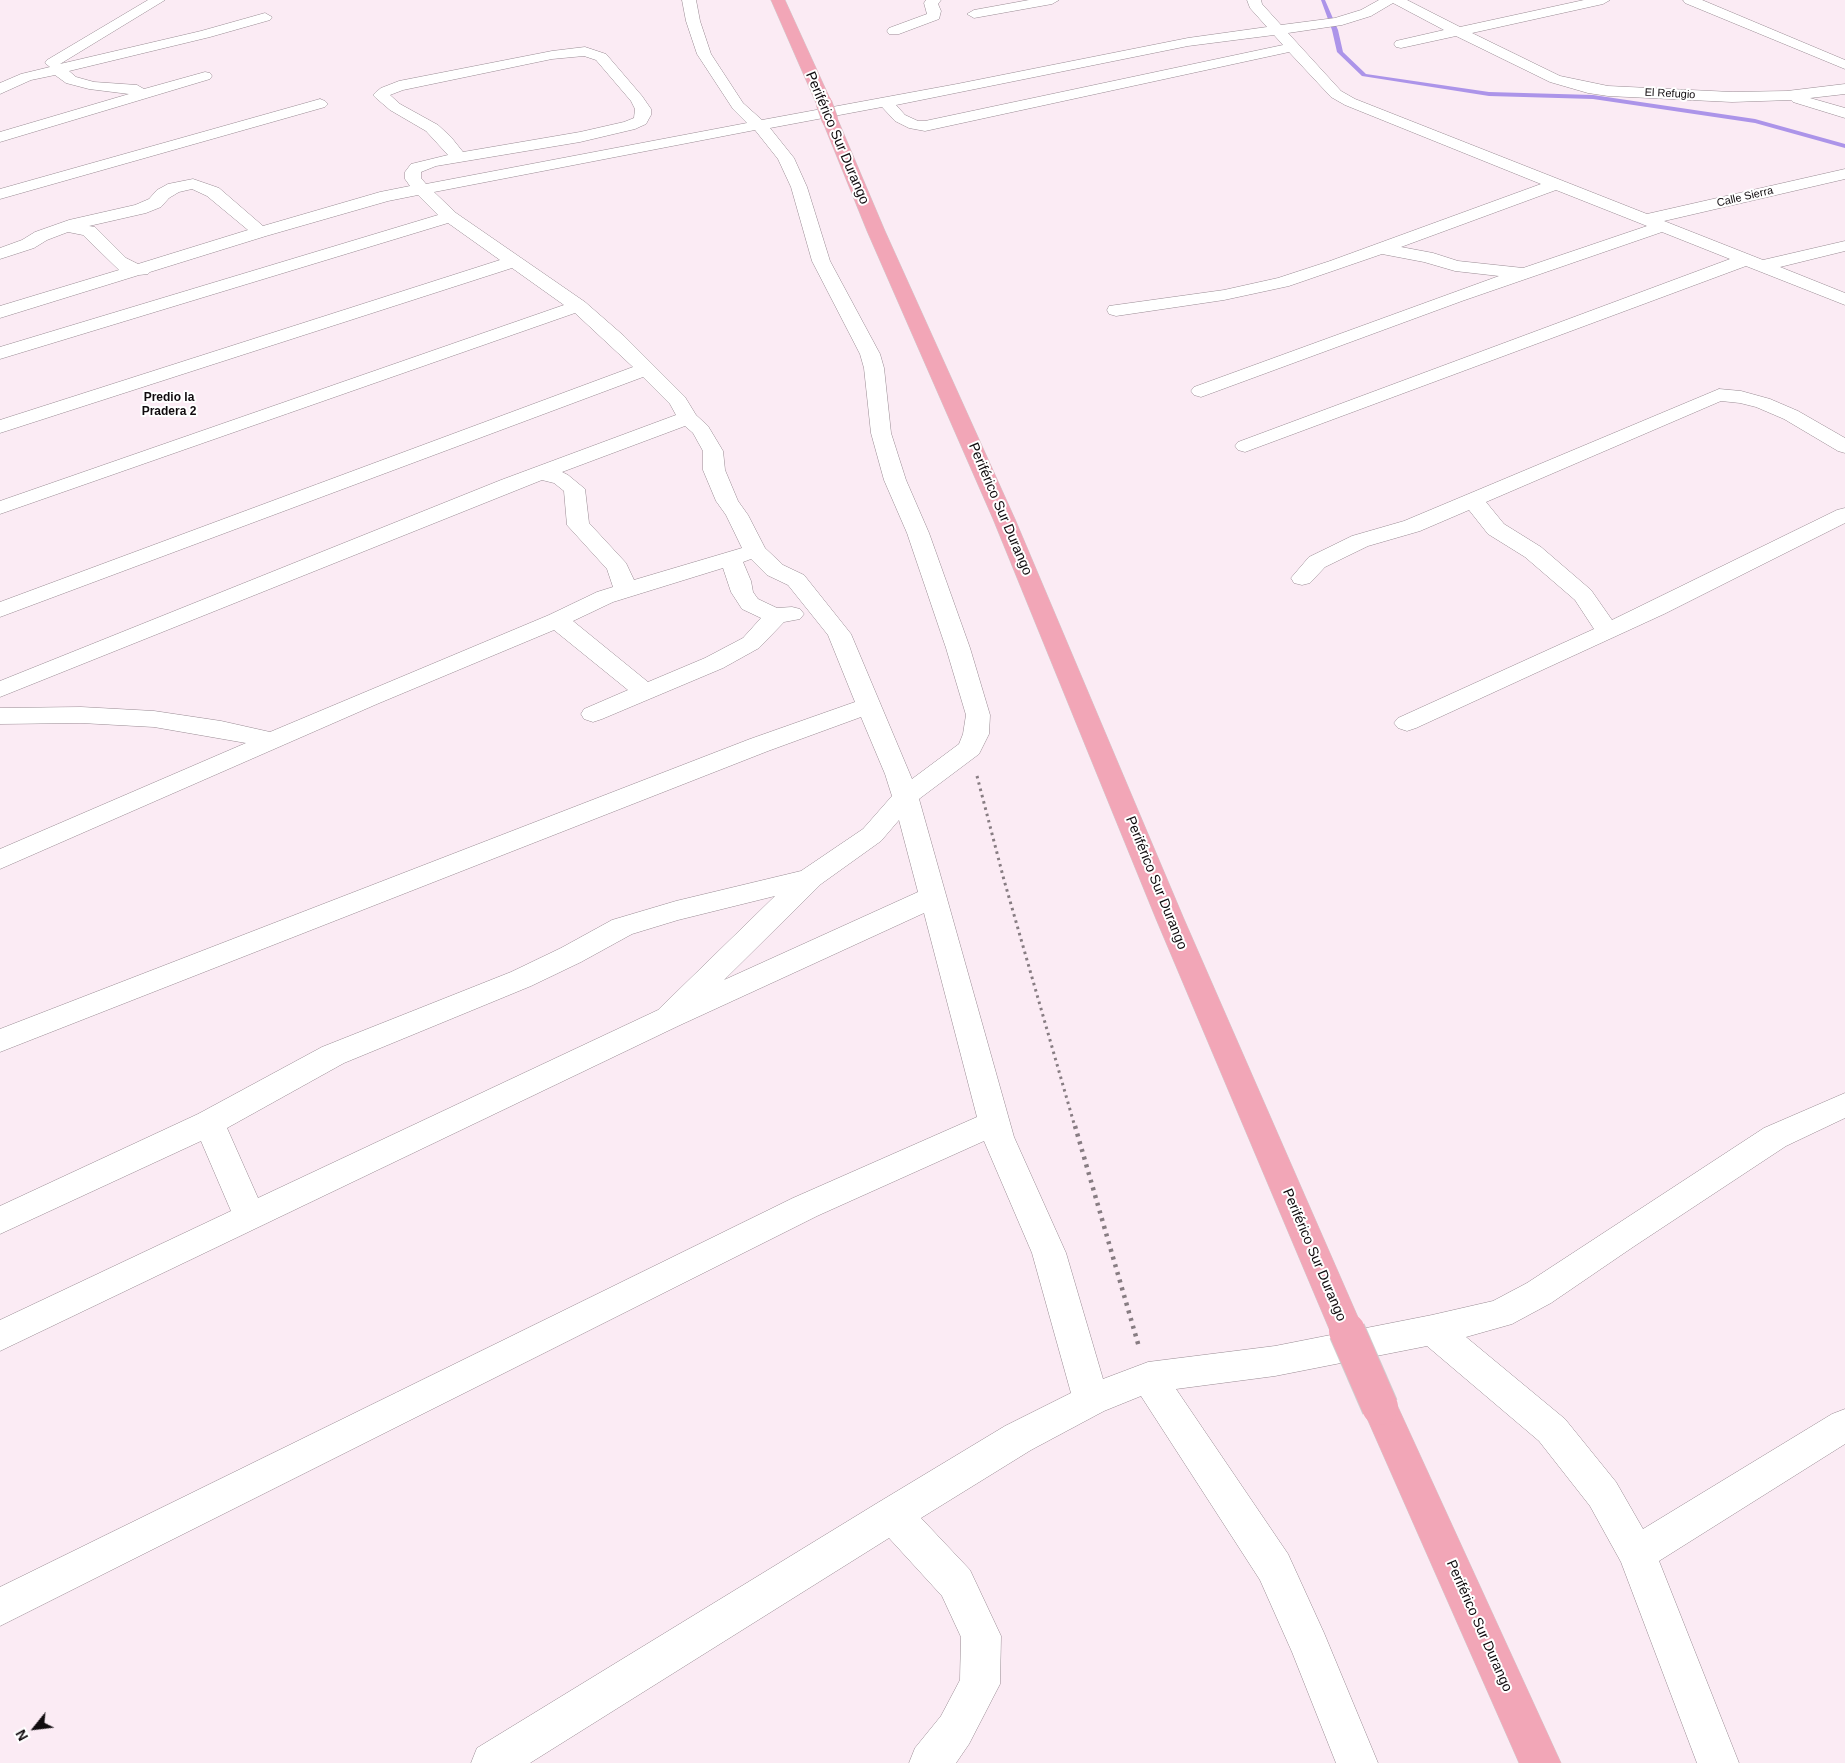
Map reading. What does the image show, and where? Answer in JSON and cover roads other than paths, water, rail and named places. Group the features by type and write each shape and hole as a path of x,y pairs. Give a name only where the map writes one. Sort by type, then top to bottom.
{"highway":[{"name":"Periférico Sur Durango","path":"778,0 827,111 876,231 1001,510 1170,918 1347,1331 1540,1763"}],"street":[{"path":"0,89 26,77 158,0"},
{"path":"668,1018 811,877 872,835 905,797 970,748 976,734 978,715 958,648 924,551 895,480 881,433 874,368 870,354 821,262 799,186 786,158 759,125 738,106 704,54 693,21 689,0"},
{"path":"894,31 934,16 931,3 934,0"},
{"path":"974,14 1052,0"},
{"path":"1254,0 1255,5 1327,85 1336,94 1350,102 1845,300"},
{"path":"0,312 142,270 260,232 386,196 641,149 759,125 886,103 1188,42 1345,20 1366,13 1389,0"},
{"name":"El Refugio","path":"1397,0 1555,79 1588,88 1608,91 1732,97 1787,96"},
{"path":"1401,44 1603,0"},
{"path":"1690,0 1845,65"},
{"path":"26,77 265,17"},
{"path":"886,103 900,118 915,125 925,126 1294,47"},
{"path":"458,157 445,140 432,128 384,100 381,95 399,86 552,55 585,51 601,56 642,109 643,116 640,121 629,126 522,147 458,157 417,167 413,172 413,179 450,217 578,306 678,400 688,418 701,430 713,451 714,470 727,501 737,516 755,552 775,570 796,580 839,634 870,705 905,797 998,1137 1049,1253 1091,1400"},
{"path":"58,70 70,80 94,86 154,91"},
{"path":"0,137 205,76"},
{"path":"1787,96 1845,89"},
{"path":"1787,96 1845,113"},
{"path":"905,99 942,104 1016,107"},
{"path":"0,194 320,104"},
{"name":"Calle Sierra","path":"1645,220 1845,174"},
{"path":"0,254 67,227 140,209 155,203 163,194 174,188 193,184 213,192 260,232"},
{"path":"1116,310 1247,291 1318,271 1556,184"},
{"path":"0,353 450,217"},
{"path":"67,227 89,230 120,262 127,267 142,270"},
{"path":"1201,391 1530,271 1662,227"},
{"path":"1245,446 1752,263 1845,246"},
{"path":"1379,248 1427,257 1455,266 1481,270 1530,271"},
{"path":"104,322 125,295 141,280 184,257"},
{"path":"0,427 513,262"},
{"path":"0,508 578,306"},
{"path":"0,610 303,495 646,370"},
{"path":"1302,578 1317,562 1360,541 1412,526 1719,395 1741,397 1763,403 1791,415 1845,447"},
{"path":"0,690 542,473 688,418"},
{"path":"542,473 561,480 574,489 578,525 618,568 626,590"},
{"path":"1474,500 1482,514 1496,529 1533,552 1583,595 1607,631"},
{"path":"1407,723 1656,609 1845,515"},
{"path":"0,860 557,620 605,597 755,552"},
{"path":"731,559 740,581 742,592 750,604 762,611 778,615 796,614 818,607"},
{"path":"593,714 714,662 751,643 778,615"},
{"path":"557,620 645,692"},
{"path":"0,1041 759,745 870,705"},
{"path":"0,716 81,715 154,719 221,729 273,741"},
{"path":"0,1221 209,1123 333,1055 521,978 571,955 622,927 676,911 811,877"},
{"path":"0,1336 668,1018 933,897"},
{"path":"492,1763 892,1514 1018,1438 1091,1400 1148,1377 1275,1361 1432,1330 1500,1314 1539,1293 1621,1236 1775,1138 1845,1104"},
{"path":"209,1123 250,1217"},
{"path":"0,1607 796,1212 994,1123"},
{"path":"1432,1330 1480,1368 1552,1430 1603,1494 1637,1554 1718,1763"},
{"path":"1148,1377 1274,1566 1327,1687 1357,1763"},
{"path":"1637,1554 1845,1426"},
{"path":"892,1514 956,1582 981,1636 980,1684 955,1730 930,1763"}],"waterway":[{"path":"1323,0 1335,30 1340,52 1364,75 1489,94 1593,97 1755,121 1845,146"}],"district":[{"name":"Predio la Pradera 2","path":"169,405"}]}
